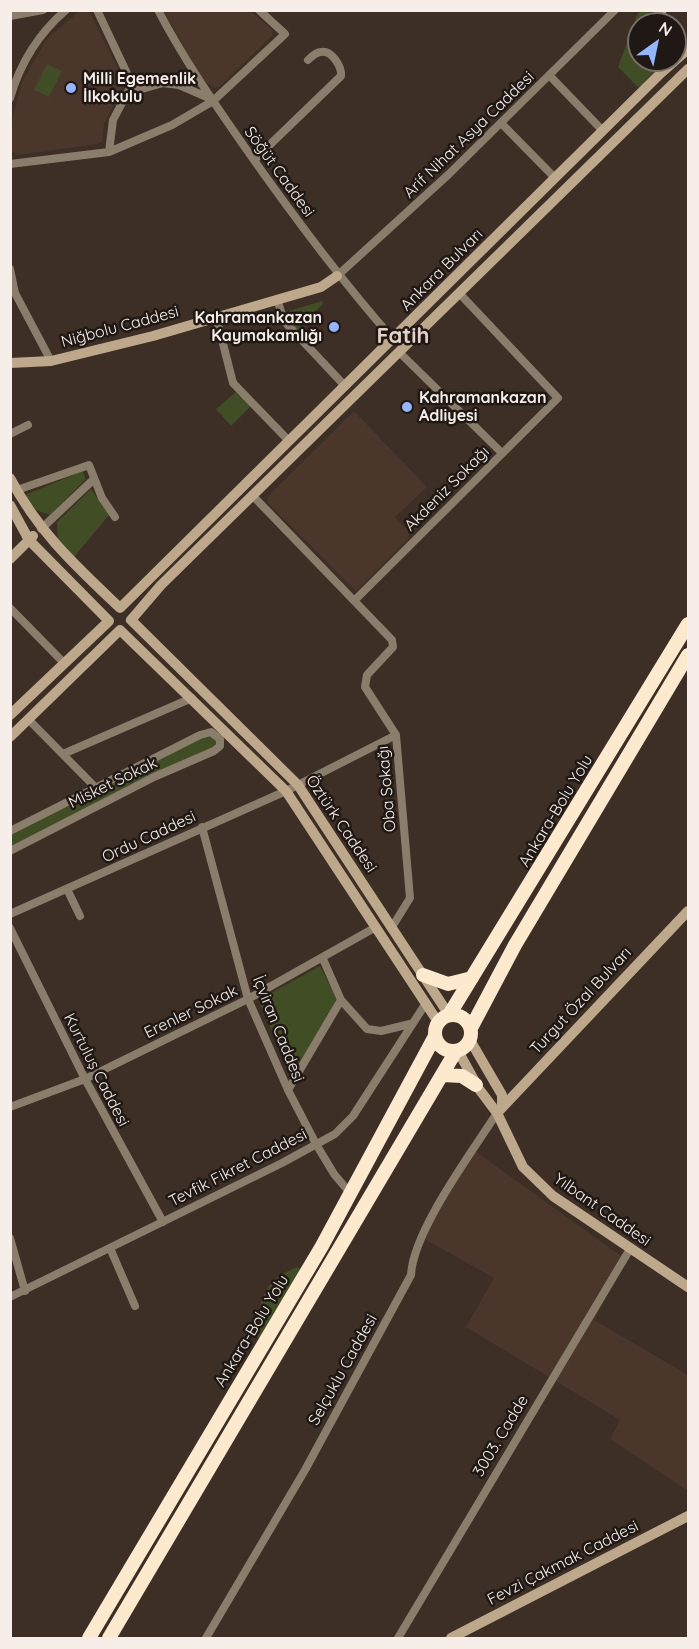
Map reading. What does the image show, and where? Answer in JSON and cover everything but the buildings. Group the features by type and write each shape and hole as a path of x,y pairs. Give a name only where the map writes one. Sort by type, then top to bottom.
{"highway":[{"name":"Ankara-Bolu Yolu","path":"445,1017 472,978 688,624"},
{"name":"Ankara-Bolu Yolu","path":"470,1034 515,945 688,655"},
{"path":"423,975 448,984 472,978"},
{"path":"445,1017 463,1017 470,1034 457,1051 442,1048 435,1036 445,1017"},
{"name":"Ankara-Bolu Yolu","path":"89,1638 322,1246 435,1036"},
{"name":"Ankara-Bolu Yolu","path":"109,1638 457,1051"},
{"path":"441,1075 462,1076 476,1085"}],"street":[{"path":"10,16 43,10"},
{"path":"10,98 29,54 44,33 66,10"},
{"path":"98,10 132,84 142,89 162,83 178,85 194,89 213,101"},
{"name":"Söğüt Caddesi","path":"158,10 213,101 254,160 337,276 393,339"},
{"path":"10,164 109,152 172,125 213,101 285,34 259,10"},
{"name":"Arif Nihat Asya Caddesi","path":"337,276 502,124 615,10"},
{"path":"254,160 337,81 341,69 331,56 322,51 308,60"},
{"name":"Ankara Bulvarı","path":"10,737 120,630 125,628 161,585 688,70"},
{"name":"Ankara Bulvarı","path":"13,708 109,621 110,613 120,608 665,72"},
{"path":"550,76 603,131"},
{"path":"109,152 114,120 132,84"},
{"path":"502,124 555,178"},
{"path":"10,269 13,294 51,361"},
{"name":"Niğbolu Caddesi","path":"10,363 51,361 153,336 321,287 337,276"},
{"name":"Akdeniz Sokağı","path":"355,600 558,398 460,294"},
{"path":"277,299 284,321 345,386"},
{"path":"216,316 233,383 289,441"},
{"path":"400,353 502,453"},
{"path":"10,434 28,425"},
{"path":"17,490 89,465 115,517"},
{"path":"10,478 41,529 67,558 127,612 130,620"},
{"path":"10,559 94,479"},
{"path":"253,496 355,600"},
{"path":"10,505 29,540 109,621 114,629 120,630"},
{"name":"Oba Sokağı","path":"355,600 392,640 393,647 368,675 365,687 396,735 410,898 392,927"},
{"path":"10,608 64,663"},
{"name":"Öztürk Caddesi","path":"130,620 298,785 423,975 445,1017"},
{"name":"Öztürk Caddesi","path":"120,630 286,791 426,1003 445,1017"},
{"path":"63,754 192,698"},
{"path":"10,831 95,787 28,720"},
{"name":"Misket Sokak","path":"10,851 154,777 214,751 220,746 219,737 211,732 200,735 95,787"},
{"name":"Ordu Caddesi","path":"10,914 286,791 396,735"},
{"name":"İçviran Caddesi","path":"202,827 248,999 288,1090 316,1144 334,1174 350,1193"},
{"path":"67,890 80,916"},
{"name":"Turgut Özal Bulvarı","path":"500,1110 688,911"},
{"name":"Kurtuluş Caddesi","path":"10,927 85,1078 163,1222"},
{"name":"Erenler Sokak","path":"10,1107 85,1078 248,999 323,959 376,927"},
{"path":"323,959 340,1000 367,1029 381,1031 410,1024"},
{"path":"288,1090 340,1000"},
{"name":"Tevfik Fikret Caddesi","path":"10,1297 335,1134 353,1116 410,1024 426,1003"},
{"name":"Yılbant Caddesi","path":"470,1034 502,1095 500,1110"},
{"name":"Yılbant Caddesi","path":"457,1051 476,1085 500,1110 523,1167 553,1196 688,1287"},
{"name":"Selçuklu Caddesi","path":"206,1638 305,1470 411,1275 411,1259 428,1226 500,1110"},
{"path":"10,1238 25,1291"},
{"path":"110,1248 135,1306"},
{"name":"3003. Cadde","path":"399,1638 630,1249"},
{"name":"Fevzi Çakmak Caddesi","path":"451,1638 688,1516"}],"shaded area":[{"name":"Milli Egemenlik İlkokulu","path":"79,11 89,11 125,83 104,124 102,141 98,144 17,155 11,151 13,115 22,82 47,39"},
{"path":"164,11 250,11 271,28 273,35 219,87 215,88 202,80"},
{"path":"354,411 427,487 395,517 408,531 409,538 356,591 268,503 268,496"},
{"path":"475,1151 625,1259 594,1320 688,1375 688,1491 610,1439 620,1420 466,1327 494,1278 421,1237"}],"green space":[{"path":"627,43 627,72 654,72 639,88 618,67"},
{"path":"47,64 62,71 49,97 34,90"},
{"path":"322,301 323,304 300,326 307,334 304,337 288,320 289,311"},
{"path":"236,392 251,406 231,426 216,409"},
{"path":"85,470 83,473 86,479 50,515 33,509 25,495"},
{"path":"91,489 109,515 74,557 58,543 57,522"},
{"path":"209,734 214,736 217,742 212,749 11,848 11,833"},
{"path":"320,966 336,998 335,1004 292,1075 258,1000"},
{"path":"297,1267 301,1269 260,1338 257,1337 259,1313 264,1294 276,1279"}],"place":[{"name":"Milli Egemenlik İlkokulu","path":"71,88"},
{"name":"Kahramankazan Kaymakamlığı","path":"334,327"},
{"name":"Kahramankazan Adliyesi","path":"407,407"}],"district":[{"name":"Fatih","path":"403,336"}]}
